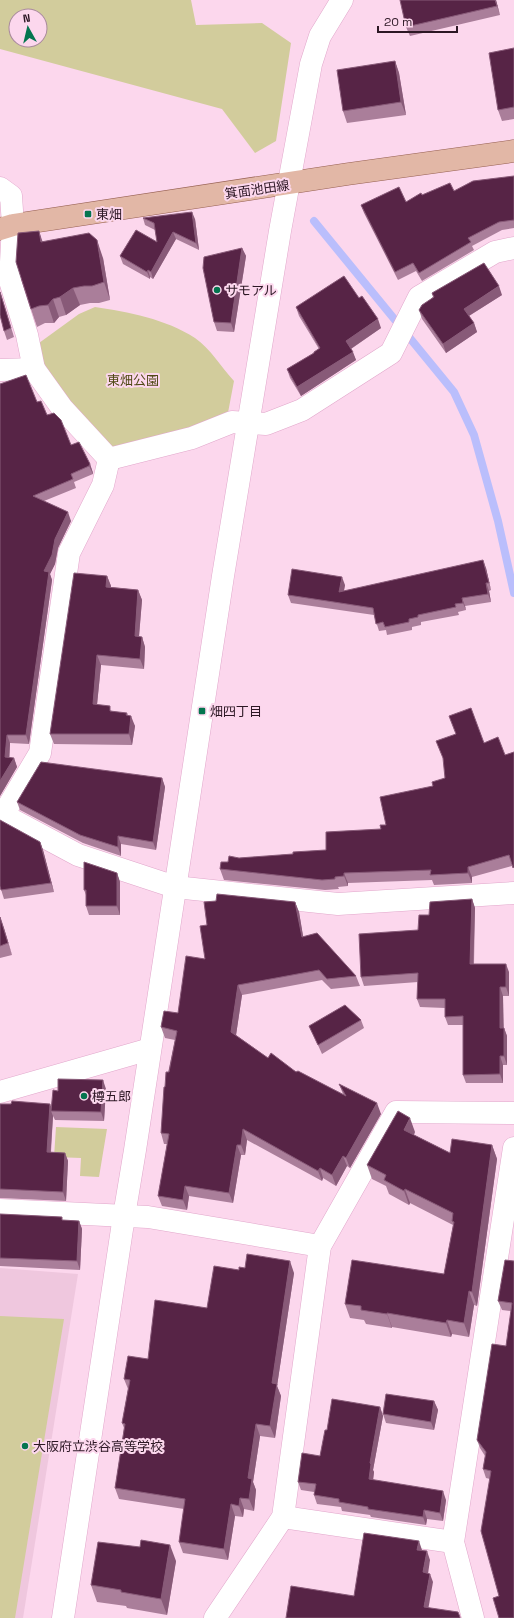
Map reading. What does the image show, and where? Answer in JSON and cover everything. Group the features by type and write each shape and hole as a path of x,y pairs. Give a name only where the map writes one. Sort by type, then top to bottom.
{"main road":[{"name":"箕面池田線","path":"6,227 348,174 514,151"}],"street":[{"path":"69,1617 124,1216 248,423 311,64 320,36 342,0"},
{"path":"0,188 11,196 6,227 10,281 28,335 34,369 62,408 109,459"},
{"path":"109,459 192,438 232,422 266,424 302,410 391,353 419,297 495,252 514,248"},
{"path":"0,370 34,369"},
{"path":"109,459 103,485 69,553 40,753 2,815 78,855 175,887 338,904 514,893"},
{"path":"0,1092 150,1049"},
{"path":"215,1618 283,1517 320,1246 396,1112 514,1113"},
{"path":"473,1618 453,1542 514,1148"},
{"path":"0,1210 148,1217 320,1246"},
{"path":"283,1517 453,1542"}],"shaded area":[{"name":"大阪府立渋谷高等学校","path":"0,1268 78,1274 23,1618 0,1618"}],"green space":[{"path":"0,0 191,0 196,25 262,23 291,43 276,141 255,153 222,109 0,49"},
{"name":"東畑公園","path":"95,307 120,311 159,321 184,331 201,342 234,381 227,418 111,448 83,421 44,365 39,343 79,314"},
{"path":"56,1127 107,1129 99,1177 80,1176 81,1158 54,1157"},
{"name":"大阪府立渋谷高等学校","path":"0,1316 64,1319 15,1618 0,1618"}],"building":[{"path":"400,0 495,0 497,6 406,27"},
{"path":"514,48 514,107 498,110 489,53"},
{"path":"395,61 401,102 343,111 337,70"},
{"path":"514,176 514,220 499,222 468,238 471,242 419,273 413,263 395,272 361,205 399,187 406,202 421,193 422,195 450,183 454,191 473,181"},
{"path":"192,212 196,243 173,232 151,272 148,270 147,272 120,256 136,230 157,242 154,223 143,218"},
{"path":"39,231 41,242 89,233 97,240 104,282 92,286 73,288 60,297 53,299 48,305 31,309 16,262 18,233"},
{"path":"242,248 231,323 214,322 203,268 204,257"},
{"path":"484,263 499,286 464,309 474,323 443,344 419,310 422,305 434,297 432,293"},
{"path":"344,276 359,298 362,296 378,319 346,341 353,352 297,387 287,369 320,348 296,307"},
{"path":"0,292 11,328 4,331 0,315"},
{"path":"26,375 37,402 41,401 47,415 54,413 61,420 71,445 79,442 90,464 89,466 71,474 73,479 33,496 68,512 55,539 52,555 44,571 49,572 26,735 7,735 5,757 14,758 0,781 0,384"},
{"path":"483,560 489,583 486,583 488,594 462,598 463,603 455,604 456,607 418,615 418,617 409,619 409,622 385,627 383,622 376,624 373,608 288,595 292,569 342,577 339,592"},
{"path":"74,573 107,576 106,587 138,590 135,636 142,637 140,659 97,655 93,704 110,706 110,711 127,713 126,715 131,716 129,734 50,734"},
{"path":"471,708 484,743 498,737 505,755 514,752 513,868 509,855 468,867 468,873 430,875 431,870 344,873 344,876 335,877 335,879 322,880 220,869 221,862 228,862 229,856 239,858 326,850 326,832 381,829 380,825 386,825 380,797 433,786 432,782 445,778 443,758 436,741 456,734 449,716"},
{"path":"41,762 162,778 153,842 118,836 118,847 80,835 17,802"},
{"path":"0,820 40,842 51,883 1,890"},
{"path":"84,862 117,873 117,906 86,906 86,890 84,890"},
{"path":"217,894 295,902 302,937 317,933 356,976 327,979 319,970 238,985 231,1032 268,1058 271,1053 296,1072 298,1071 346,1096 339,1084 377,1103 346,1158 343,1156 332,1175 320,1168 318,1171 243,1129 241,1145 237,1145 229,1193 185,1186 183,1200 158,1196 169,1134 161,1133 164,1087 166,1072 169,1072 177,1031 161,1027 164,1011 178,1013 186,956 205,959 200,926 207,925 204,902 216,901"},
{"path":"472,899 470,964 506,964 506,987 500,987 500,1028 504,1028 504,1056 500,1056 500,1074 463,1075 463,1016 445,1017 445,999 417,999 418,973 361,977 359,934 418,930 419,915 429,915 430,902"},
{"path":"0,917 8,943 0,946"},
{"path":"345,1005 361,1020 318,1045 309,1026"},
{"path":"58,1079 103,1080 101,1112 51,1111 53,1090 58,1091"},
{"path":"12,1101 50,1104 47,1152 65,1153 63,1192 0,1189 0,1104 11,1104"},
{"path":"398,1111 410,1118 404,1130 450,1153 452,1139 492,1145 472,1292 469,1291 464,1323 447,1320 446,1323 361,1310 361,1306 345,1304 352,1260 444,1274 454,1222 452,1221 453,1213 405,1189 404,1191 384,1180 386,1175 367,1165"},
{"path":"0,1214 62,1217 62,1220 79,1221 77,1261 0,1258"},
{"path":"247,1254 290,1261 272,1383 277,1384 270,1426 256,1424 248,1478 252,1479 249,1499 240,1498 239,1506 231,1504 224,1549 179,1542 185,1499 115,1488 125,1424 122,1423 130,1380 124,1379 128,1356 148,1359 155,1300 207,1308 214,1266 239,1270 239,1267 245,1268"},
{"path":"505,1260 514,1261 514,1618 499,1618 493,1598 499,1596 481,1531 491,1471 483,1469 486,1452 477,1440 492,1344 506,1346 512,1303 498,1301"},
{"path":"386,1394 434,1401 431,1422 383,1414"},
{"path":"332,1399 380,1407 370,1463 369,1479 443,1491 440,1513 424,1510 423,1517 368,1509 368,1507 339,1502 339,1499 314,1495 316,1484 298,1482 302,1453 320,1456 325,1430 327,1430"},
{"path":"364,1533 419,1541 417,1550 427,1551 423,1572 430,1574 424,1607 458,1612 460,1618 286,1618 291,1586 354,1596"},
{"path":"141,1540 170,1545 161,1599 91,1585 98,1542 140,1547"}],"waterway":[{"path":"314,221 454,392 474,435 498,521 514,593"}],"place":[{"name":"東畑","path":"88,214"},
{"name":"サモアル","path":"217,290"},
{"name":"畑四丁目","path":"202,711"},
{"name":"樽五郎","path":"84,1096"},
{"name":"大阪府立渋谷高等学校","path":"25,1446"}]}
